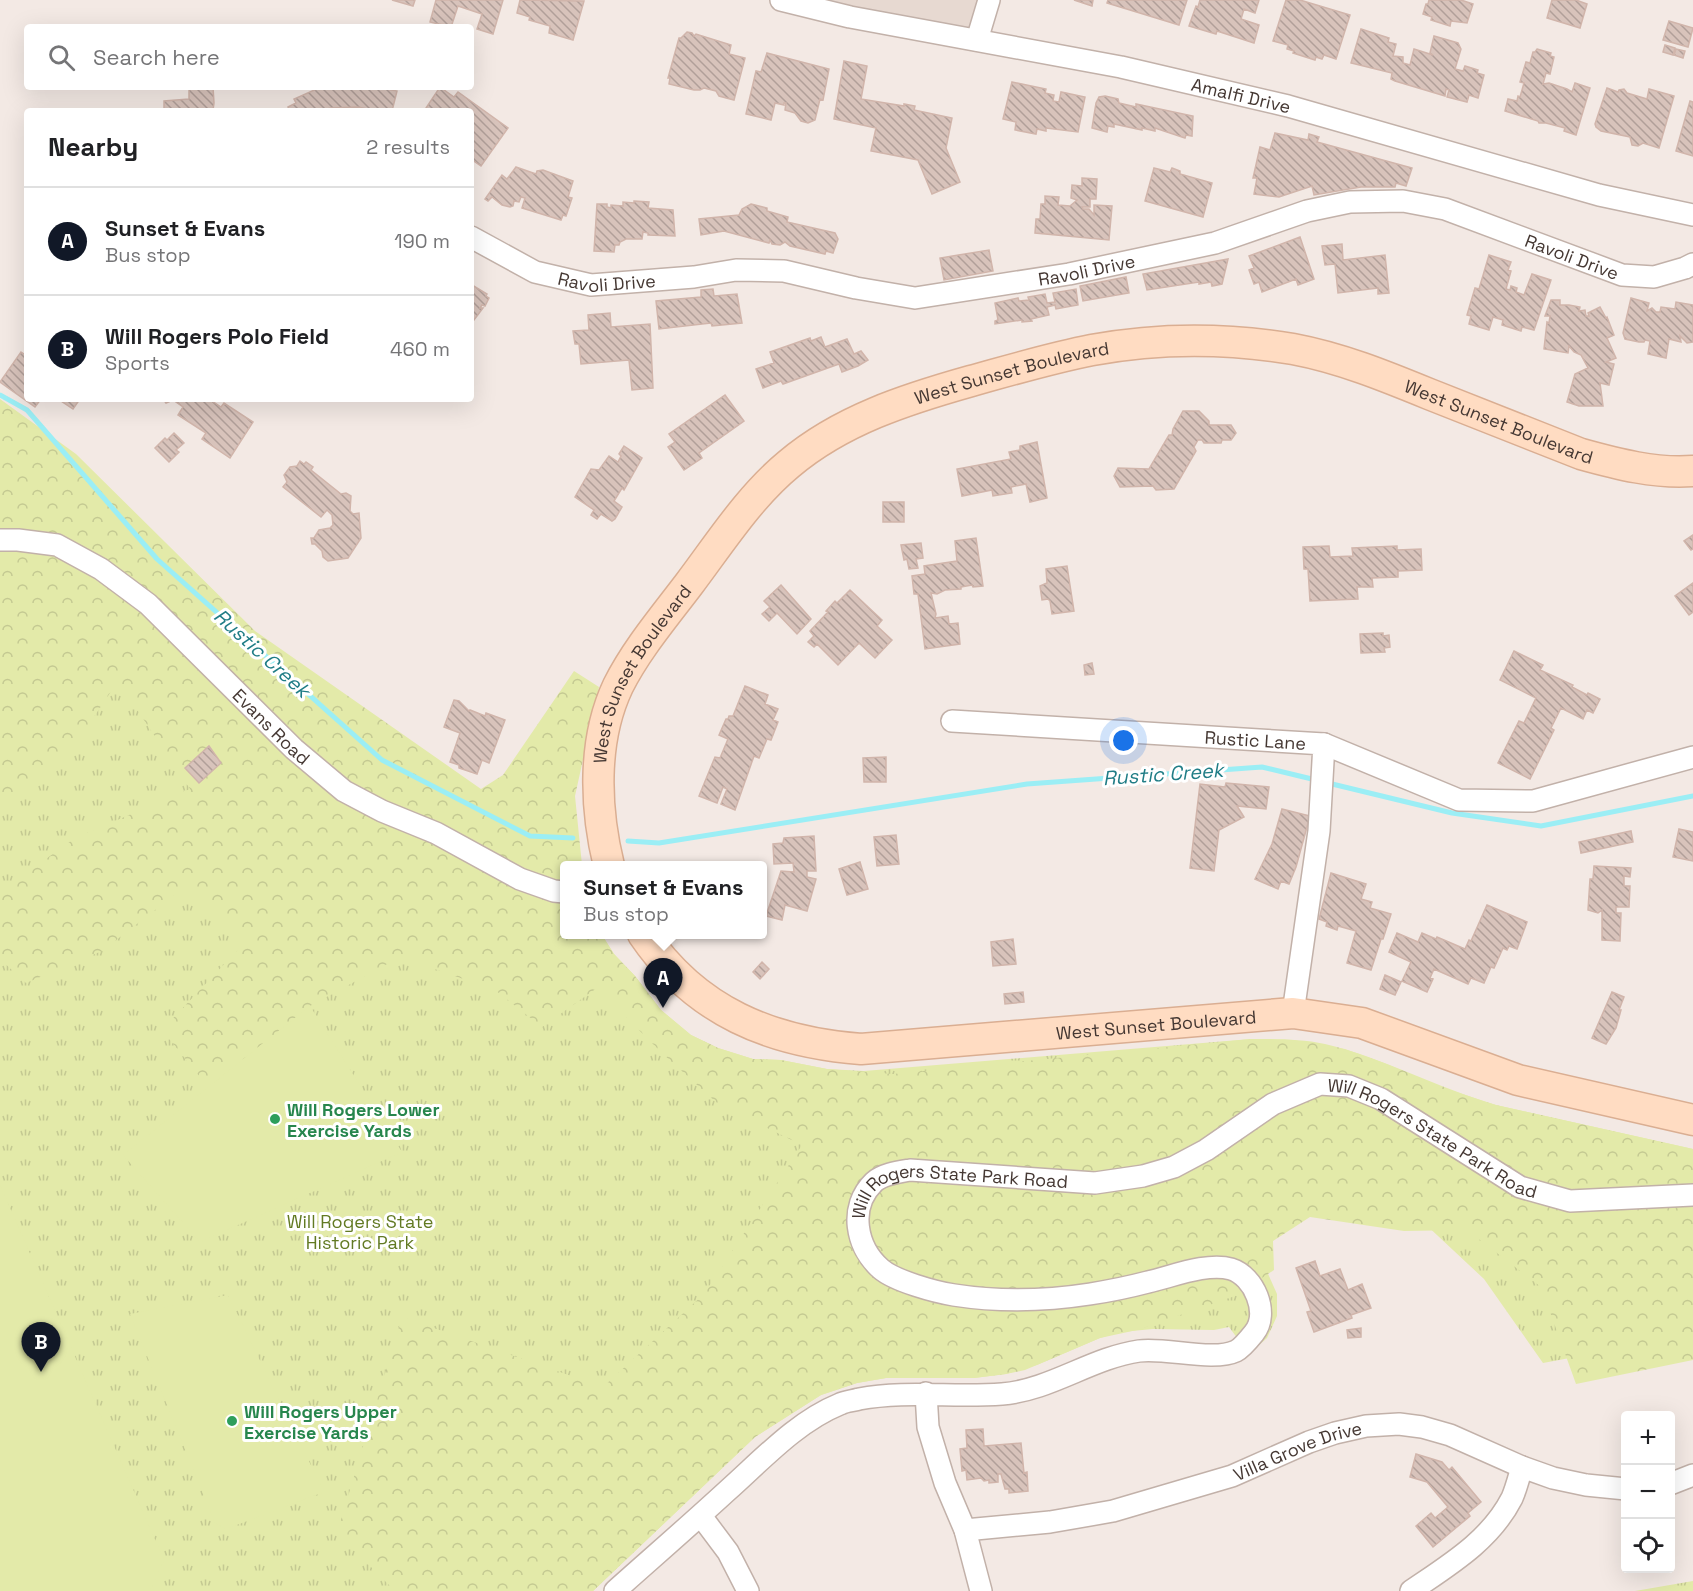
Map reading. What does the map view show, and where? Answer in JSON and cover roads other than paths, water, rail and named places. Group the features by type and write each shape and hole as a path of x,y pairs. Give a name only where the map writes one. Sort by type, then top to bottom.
{"main road":[{"name":"West Sunset Boulevard","path":"608,861 600,819 600,761 604,728 619,686 636,656 742,513 788,465 819,442 853,422 895,405 1041,361 1094,350 1154,343 1213,341 1294,350 1359,366 1581,454 1614,463 1651,469 1693,471"},
{"name":"West Sunset Boulevard","path":"646,939 676,976 704,999 729,1015 784,1037 828,1046 861,1049 1293,1013 1362,1023 1518,1080 1693,1120"}],"street":[{"name":"Amalfi Drive","path":"781,0 850,17 1121,67 1288,106 1599,195 1693,215"},
{"path":"977,40 988,0"},
{"name":"Ravoli Drive","path":"474,239 535,272 591,285 694,277 736,270 784,271 856,288 915,298 1069,274 1215,243 1307,212 1350,202 1403,201 1445,209 1622,275 1653,276 1693,264"},
{"name":"Evans Road","path":"0,540 57,545 101,569 148,604 294,749 344,791 436,833 520,879 560,892"},
{"name":"Rustic Lane","path":"952,721 1324,744 1318,831 1293,1013"},
{"path":"1324,744 1459,800 1533,801 1693,757"},
{"name":"Will Rogers State Park Road","path":"615,1591 789,1435 841,1403 877,1396 926,1393 1005,1394 1038,1387 1113,1358 1140,1351 1218,1355 1237,1350 1255,1332 1260,1322 1258,1296 1250,1281 1232,1269 1209,1267 1088,1294 1013,1301 951,1295 900,1279 883,1271 866,1253 857,1224 862,1197 875,1180 891,1174 910,1170 1095,1182 1143,1176 1174,1167 1206,1150 1273,1104 1320,1084 1349,1086 1382,1100 1520,1187 1570,1201 1693,1195"},
{"path":"926,1393 928,1427 945,1483 964,1530 981,1591"},
{"name":"Villa Grove Drive","path":"964,1530 1050,1522 1113,1511 1232,1476 1309,1442 1366,1426 1399,1424 1422,1427 1450,1435 1553,1478 1586,1485 1621,1488"},
{"path":"1411,1591 1464,1555 1483,1538 1498,1520 1512,1497 1522,1467"},
{"path":"1675,1482 1693,1475"},
{"path":"701,1516 729,1552 748,1591"}],"waterway":[{"name":"Rustic Creek","path":"0,395 27,410 157,559 382,760 530,836 573,838"},
{"name":"Rustic Creek","path":"628,841 659,843 1027,784 1262,767 1316,780"},
{"name":"Rustic Creek","path":"1328,783 1452,813 1541,826 1693,796"}],"place":[{"name":"Sunset & Evans","path":"663,1008"},
{"name":"Will Rogers Lower Exercise Yards","path":"275,1119"},
{"name":"Will Rogers Polo Field","path":"41,1372"},
{"name":"Will Rogers Upper Exercise Yards","path":"232,1421"}],"park label":[{"name":"Will Rogers State Historic Park","path":"360,1231"}]}
